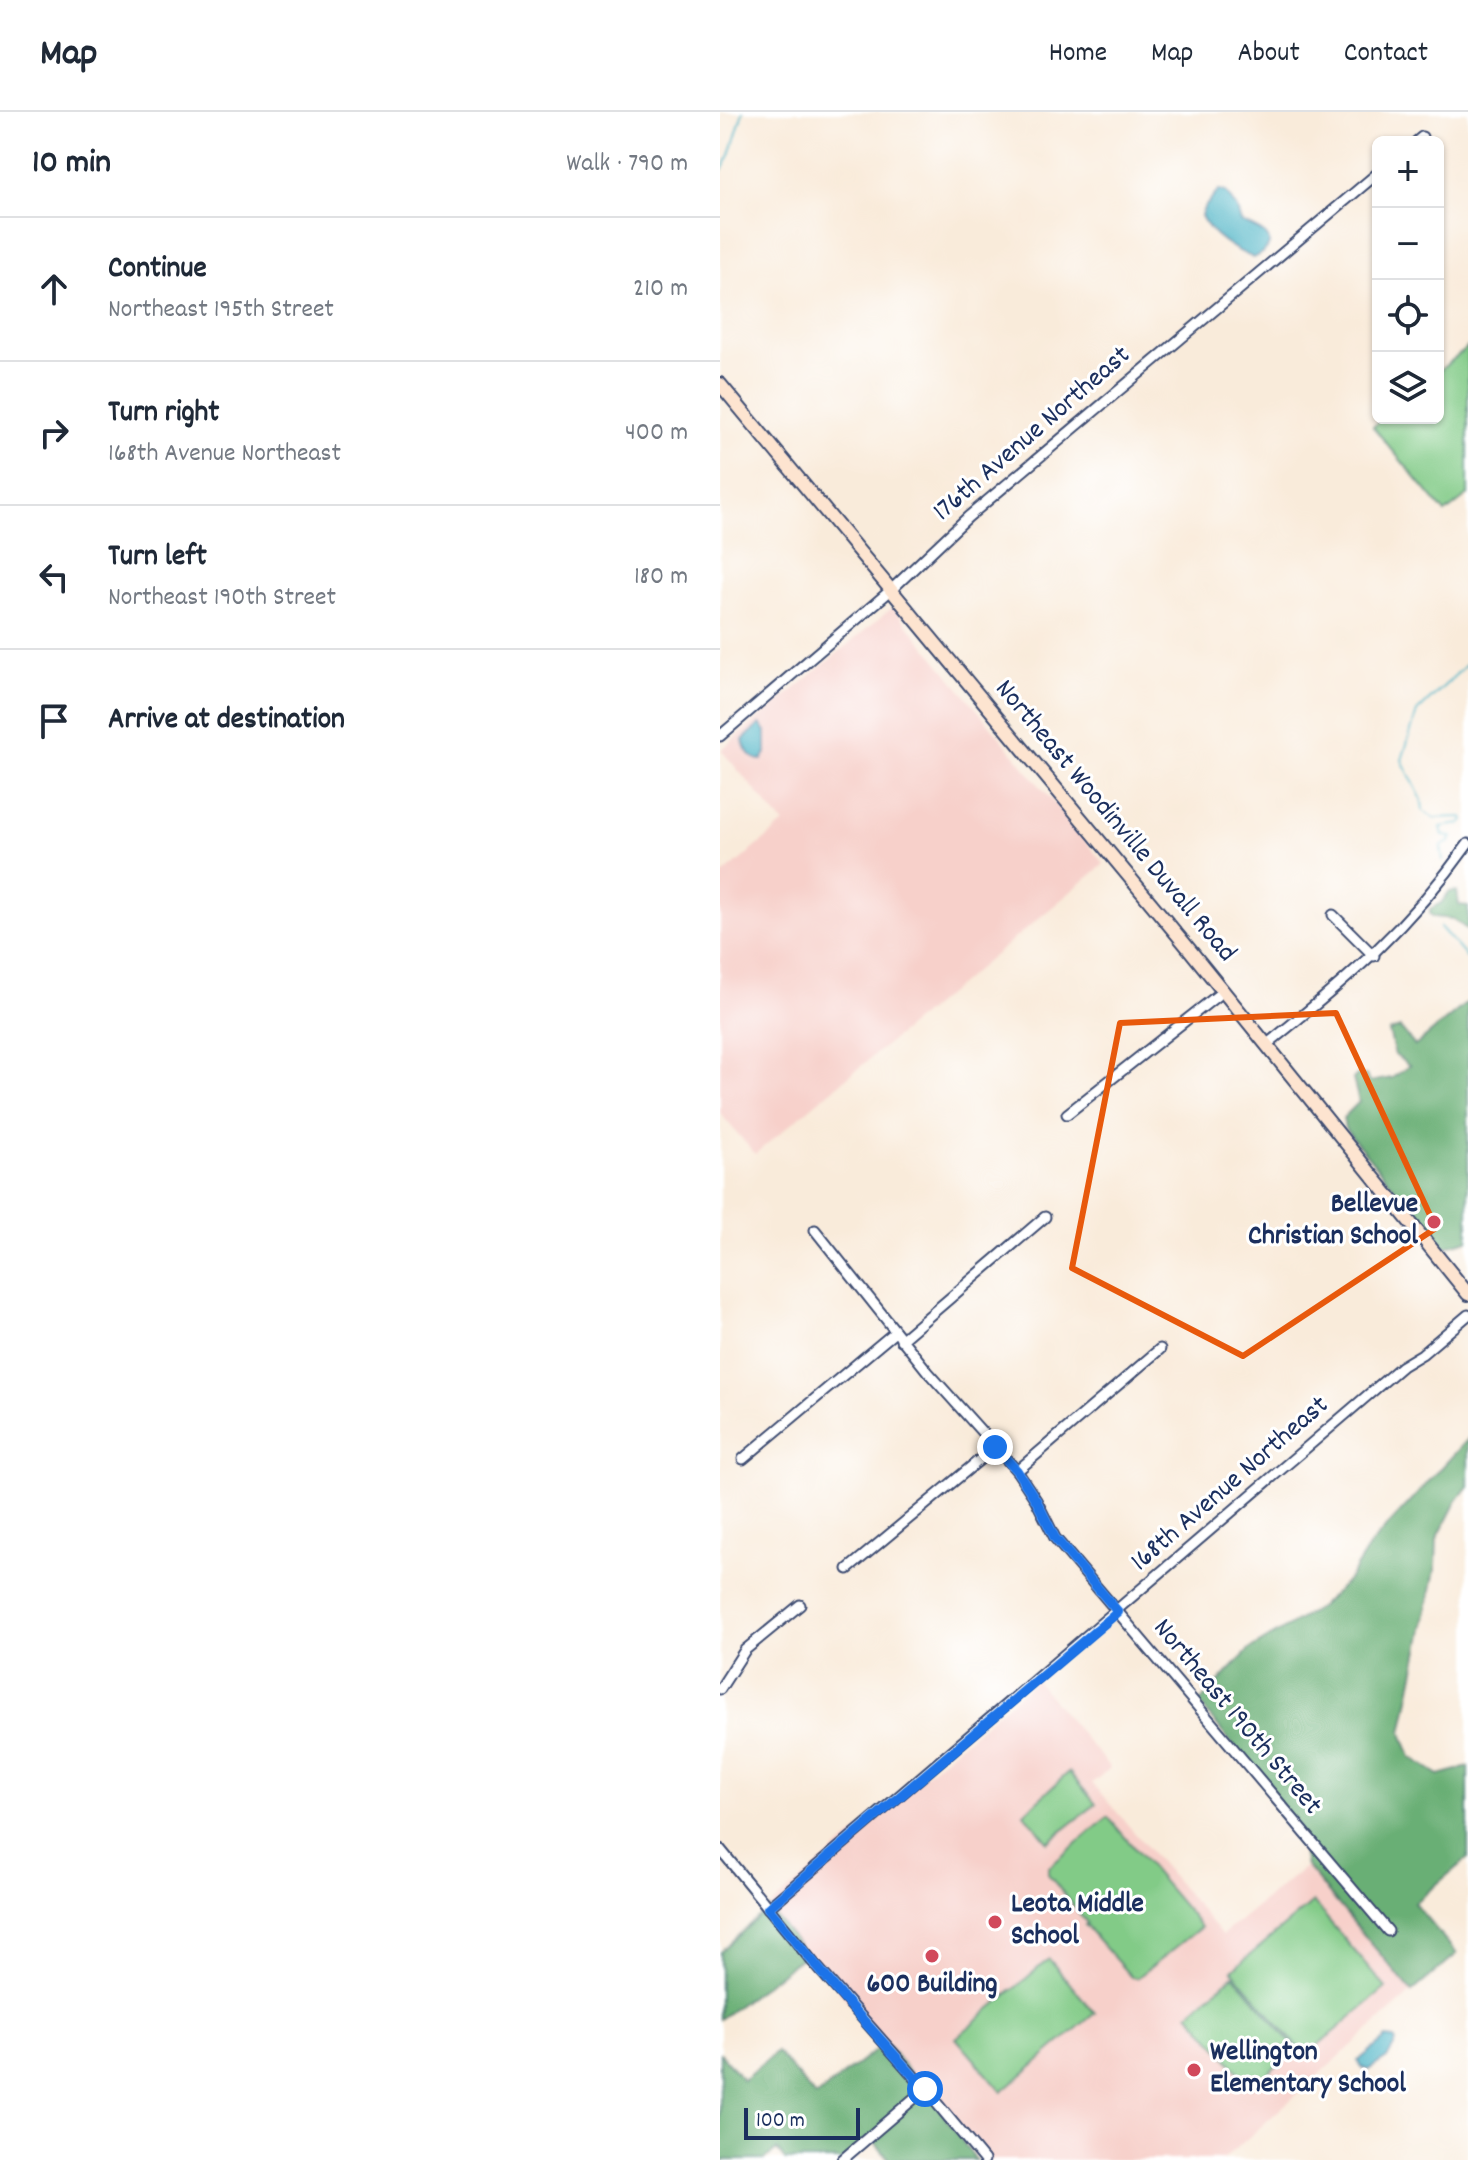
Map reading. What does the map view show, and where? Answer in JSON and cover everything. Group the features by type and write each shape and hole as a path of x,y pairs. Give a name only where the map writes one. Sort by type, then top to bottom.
{"main road":[{"name":"Northeast Woodinville Duvall Road","path":"720,384 1223,991 1468,1294"}],"street":[{"name":"176th Avenue Northeast","path":"720,736 891,590 968,517 1372,178"},
{"path":"1266,1045 1374,956 1430,894 1468,844"},
{"path":"1333,915 1374,956"},
{"path":"1067,1114 1223,991"},
{"path":"743,1459 1045,1217"},
{"name":"Northeast 190th Street","path":"815,1230 898,1336 1017,1471 1055,1538 1388,1931"},
{"name":"168th Avenue Northeast","path":"768,1908 1118,1612 1402,1366 1422,1354 1468,1315"},
{"path":"1017,1471 1160,1349"},
{"path":"848,1569 995,1447"},
{"path":"720,1689 745,1650 800,1605"},
{"path":"720,1849 984,2160"},
{"path":"842,2160 925,2089"}],"highlighted area":[{"path":"1336,1013 1436,1228 1243,1356 1072,1268 1120,1023"}],"shaded area":[{"path":"893,607 1104,864 755,1154 720,1113 720,877 784,824 721,750"},
{"name":"Leota Middle School","path":"1036,1680 1110,1768 1092,1783 1222,1935 1306,1866 1412,1992 1223,2160 982,2160 768,1908"}],"green space":[{"path":"1468,347 1468,495 1445,513 1373,427 1376,424 1444,424 1444,367"},
{"path":"1457,891 1459,905 1468,906 1468,930 1453,919 1430,914 1430,909 1441,903 1449,892"},
{"name":"Bellevue Christian School","path":"1468,1002 1468,1240 1444,1247 1345,1129 1343,1118 1359,1102 1353,1079 1357,1075 1366,1075 1369,1082 1392,1078 1409,1066 1395,1055 1389,1032 1400,1028 1415,1046"},
{"path":"1468,1439 1468,1486 1437,1539 1436,1565 1402,1733 1411,1757 1439,1775 1468,1767 1468,1858 1414,1903 1457,1954 1412,1992 1306,1866 1297,1826 1199,1703 1249,1650 1320,1607 1348,1580 1371,1544"},
{"path":"1069,1772 1096,1804 1048,1842 1024,1813"},
{"path":"1108,1817 1201,1927 1137,1978 1131,1977 1085,1925 1087,1923 1048,1874 1048,1868"},
{"path":"1313,1902 1386,1988 1305,2056 1232,1970"},
{"path":"768,1908 806,1954 720,2019 720,1952"},
{"path":"1049,1959 1095,2013 1002,2092 956,2038"},
{"path":"1234,1975 1296,2049 1251,2087 1189,2013"},
{"path":"885,2043 925,2089 976,2160 890,2160 870,2137 842,2160 785,2160 777,2150 764,2160 720,2160 720,2053 743,2080 777,2052 815,2097"}],"water":[{"path":"1219,190 1226,192 1241,222 1267,236 1268,246 1254,258 1224,242 1201,216"},
{"path":"760,724 766,731 766,753 762,760 749,754 743,740"},
{"path":"1386,2038 1396,2042 1387,2058 1368,2070 1361,2067 1358,2061"}],"waterway":[{"path":"720,173 730,155 743,112"},
{"path":"1443,861 1441,847 1452,837 1443,835 1441,827 1460,824 1463,817 1434,818 1423,811 1422,800 1402,760 1417,712 1468,663"},
{"path":"1440,927 1468,959"}],"place":[{"name":"Bellevue Christian School","path":"1434,1222"},
{"name":"Leota Middle School","path":"995,1922"},
{"name":"600 Building","path":"932,1956"},
{"name":"Wellington Elementary School","path":"1194,2070"}],"route":[{"path":"925,2089 768,1908 1118,1612 1055,1538 1017,1471 995,1447"}]}
